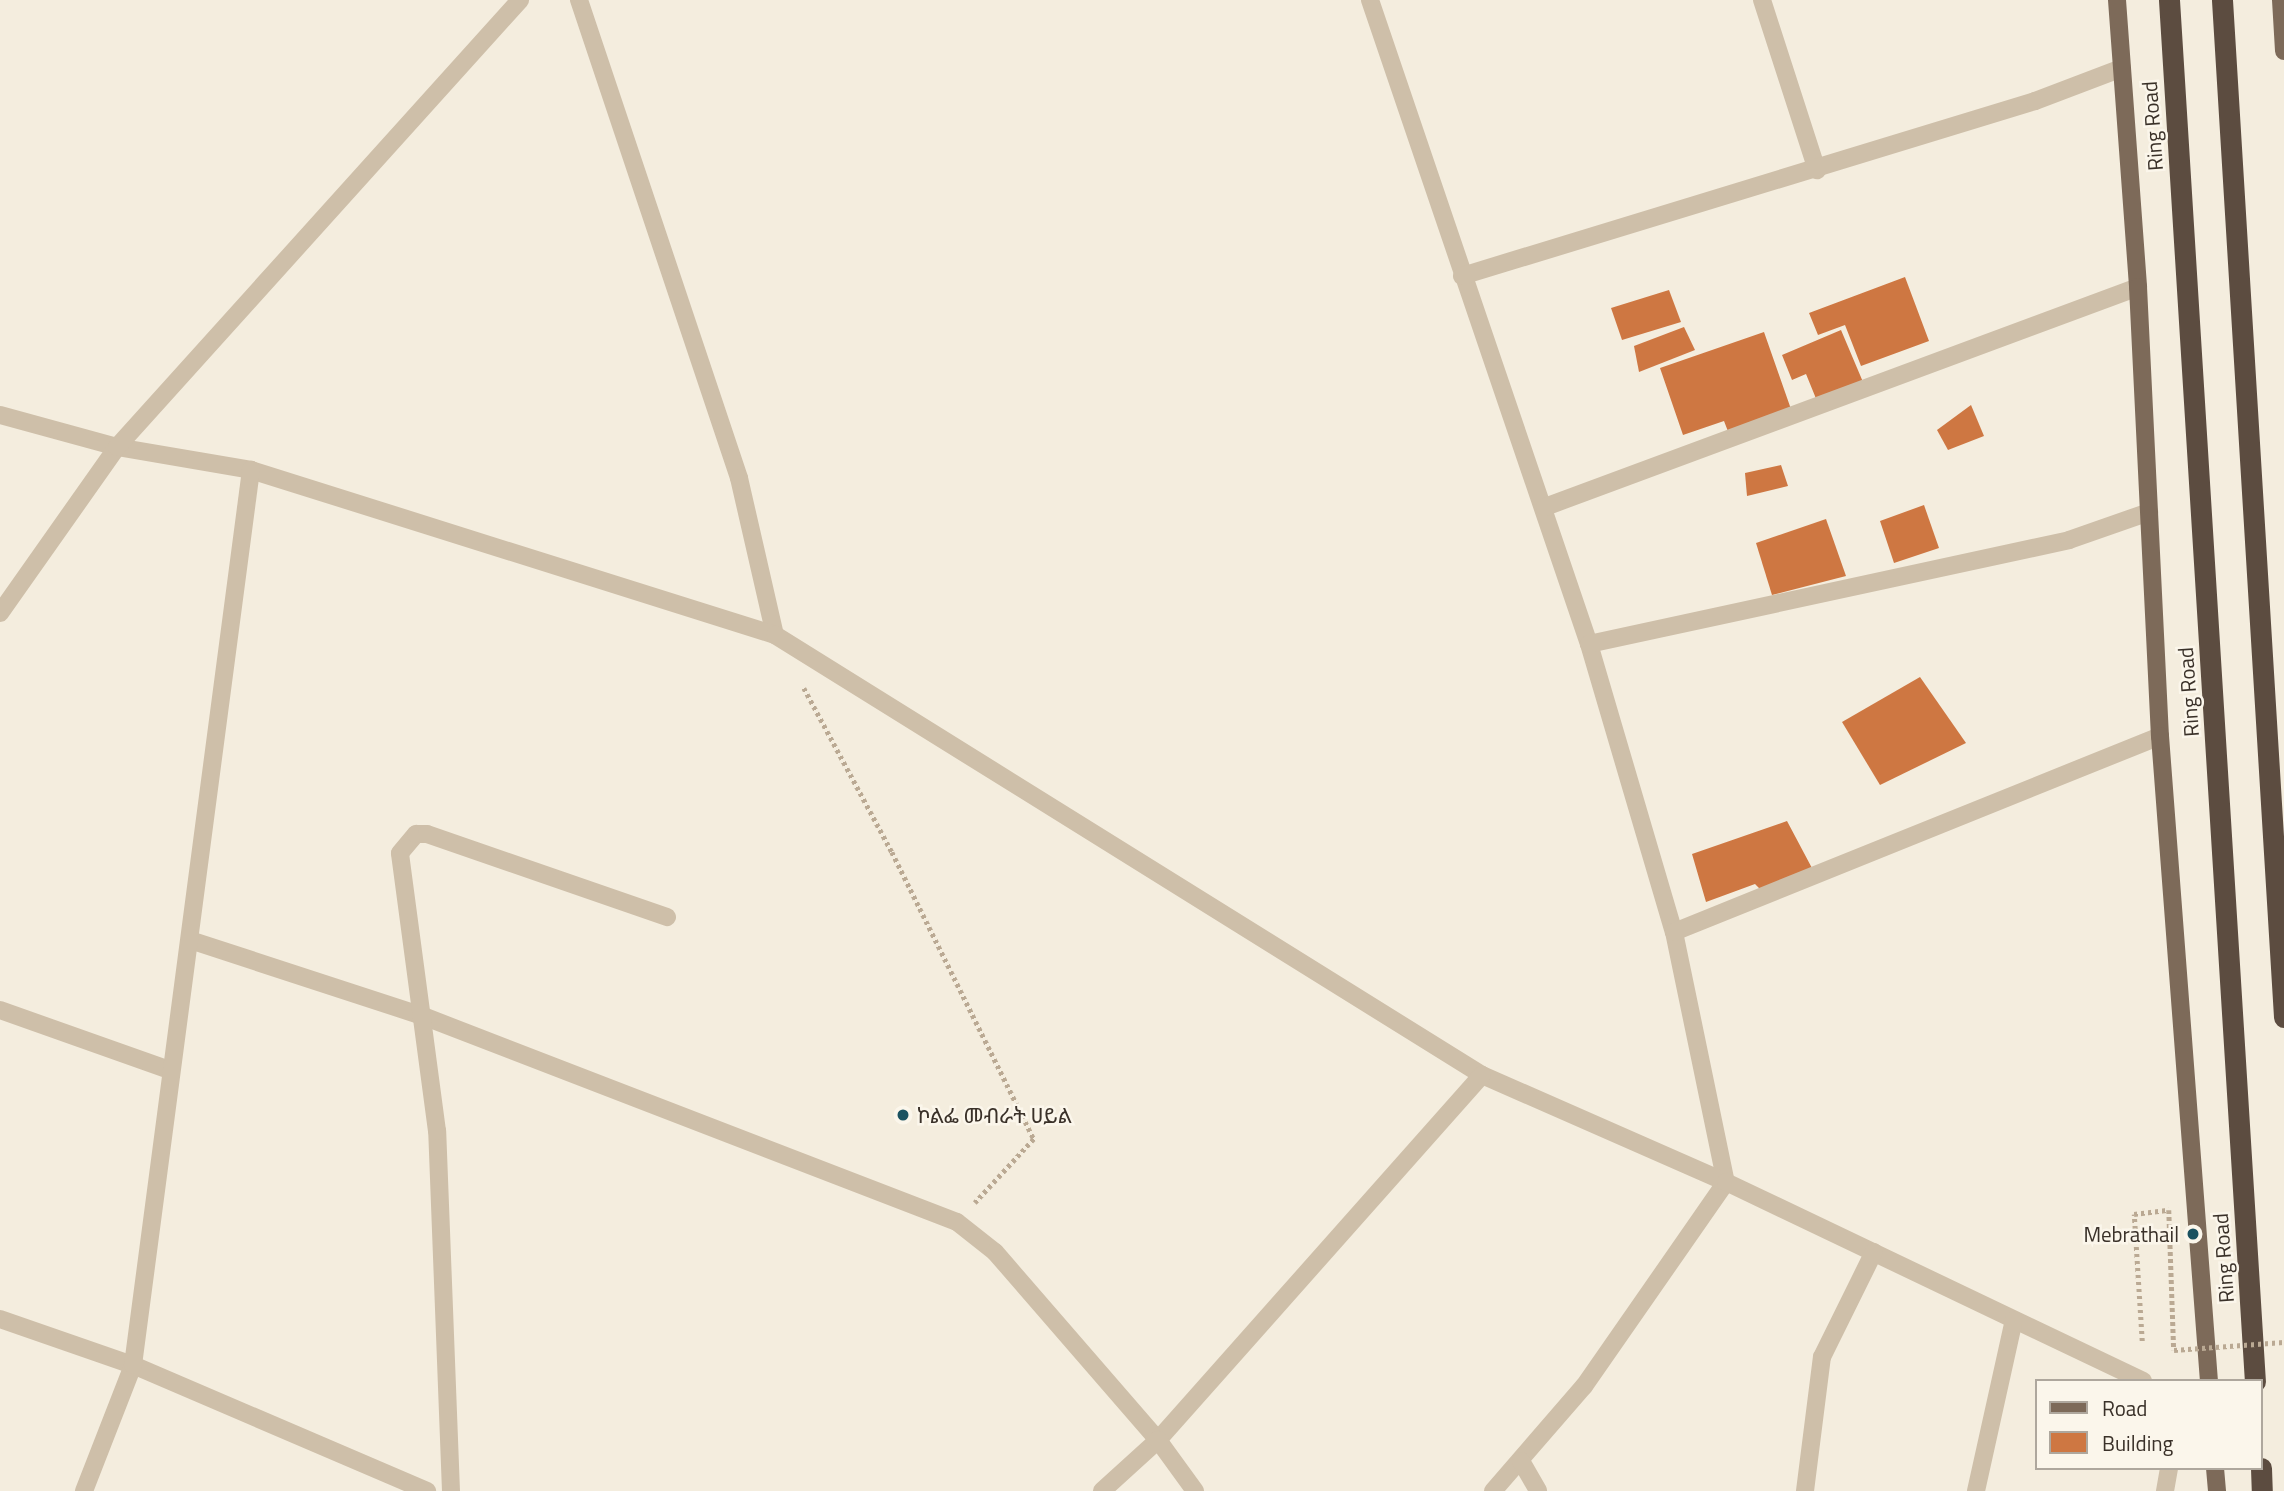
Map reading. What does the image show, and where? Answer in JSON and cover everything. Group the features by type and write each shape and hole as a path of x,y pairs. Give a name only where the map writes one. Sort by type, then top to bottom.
{"highway":[{"name":"Ring Road","path":"2169,0 2255,1379"},
{"path":"2222,0 2284,1017"},
{"path":"2261,1470 2262,1491"}],"main road":[{"path":"2117,0 2138,287 2160,736 2209,1379"},
{"path":"2281,0 2284,51"},
{"path":"2215,1470 2217,1491"}],"street":[{"path":"0,613 117,447 520,0"},
{"path":"579,0 739,478 775,635"},
{"path":"1370,0 1462,276 1545,507 1589,644 1674,932 1726,1182 1584,1386 1493,1491"},
{"path":"1762,0 1817,170"},
{"path":"1462,276 1817,170 2035,101 2122,68"},
{"path":"1545,507 2138,287"},
{"path":"0,415 117,447 251,470 775,635 1482,1074 1726,1182 2139,1379"},
{"path":"84,1491 133,1365 169,1070 190,940 251,470"},
{"path":"1589,644 2070,540 2149,512"},
{"path":"1674,932 2160,736"},
{"path":"451,1491 437,1131 400,853 416,834 427,834 667,917"},
{"path":"190,940 423,1016 957,1222 995,1252 1158,1440 1195,1491"},
{"path":"0,1010 169,1070"},
{"path":"1102,1491 1158,1440 1482,1074"},
{"path":"1805,1491 1822,1357 1874,1252"},
{"path":"0,1319 133,1365 427,1491"},
{"path":"1976,1491 2014,1320"},
{"path":"1521,1461 1538,1491"},
{"path":"2165,1491 2169,1470"}],"path":[{"path":"801,683 892,852 1034,1139 957,1222"},
{"path":"2142,1341 2134,1214 2169,1210 2174,1350 2284,1342"}],"building":[{"path":"1905,277 1929,341 1861,366 1845,325 1818,335 1809,313"},
{"path":"1669,290 1681,322 1622,340 1611,308"},
{"path":"1684,327 1695,350 1639,372 1634,346"},
{"path":"1841,330 1863,382 1817,401 1806,374 1792,380 1782,355"},
{"path":"1764,332 1792,412 1729,434 1724,421 1683,435 1660,368"},
{"path":"1971,405 1984,436 1948,450 1937,430"},
{"path":"1781,465 1788,486 1747,496 1745,473"},
{"path":"1924,505 1939,548 1894,563 1880,521"},
{"path":"1826,519 1846,576 1772,595 1756,543"},
{"path":"1920,677 1966,743 1880,785 1842,722"},
{"path":"1787,821 1813,870 1761,890 1755,884 1706,902 1692,854"}],"place":[{"name":"ኮልፌ መብራት ሀይል","path":"903,1115"},
{"name":"Mebrathail","path":"2193,1234"}]}
